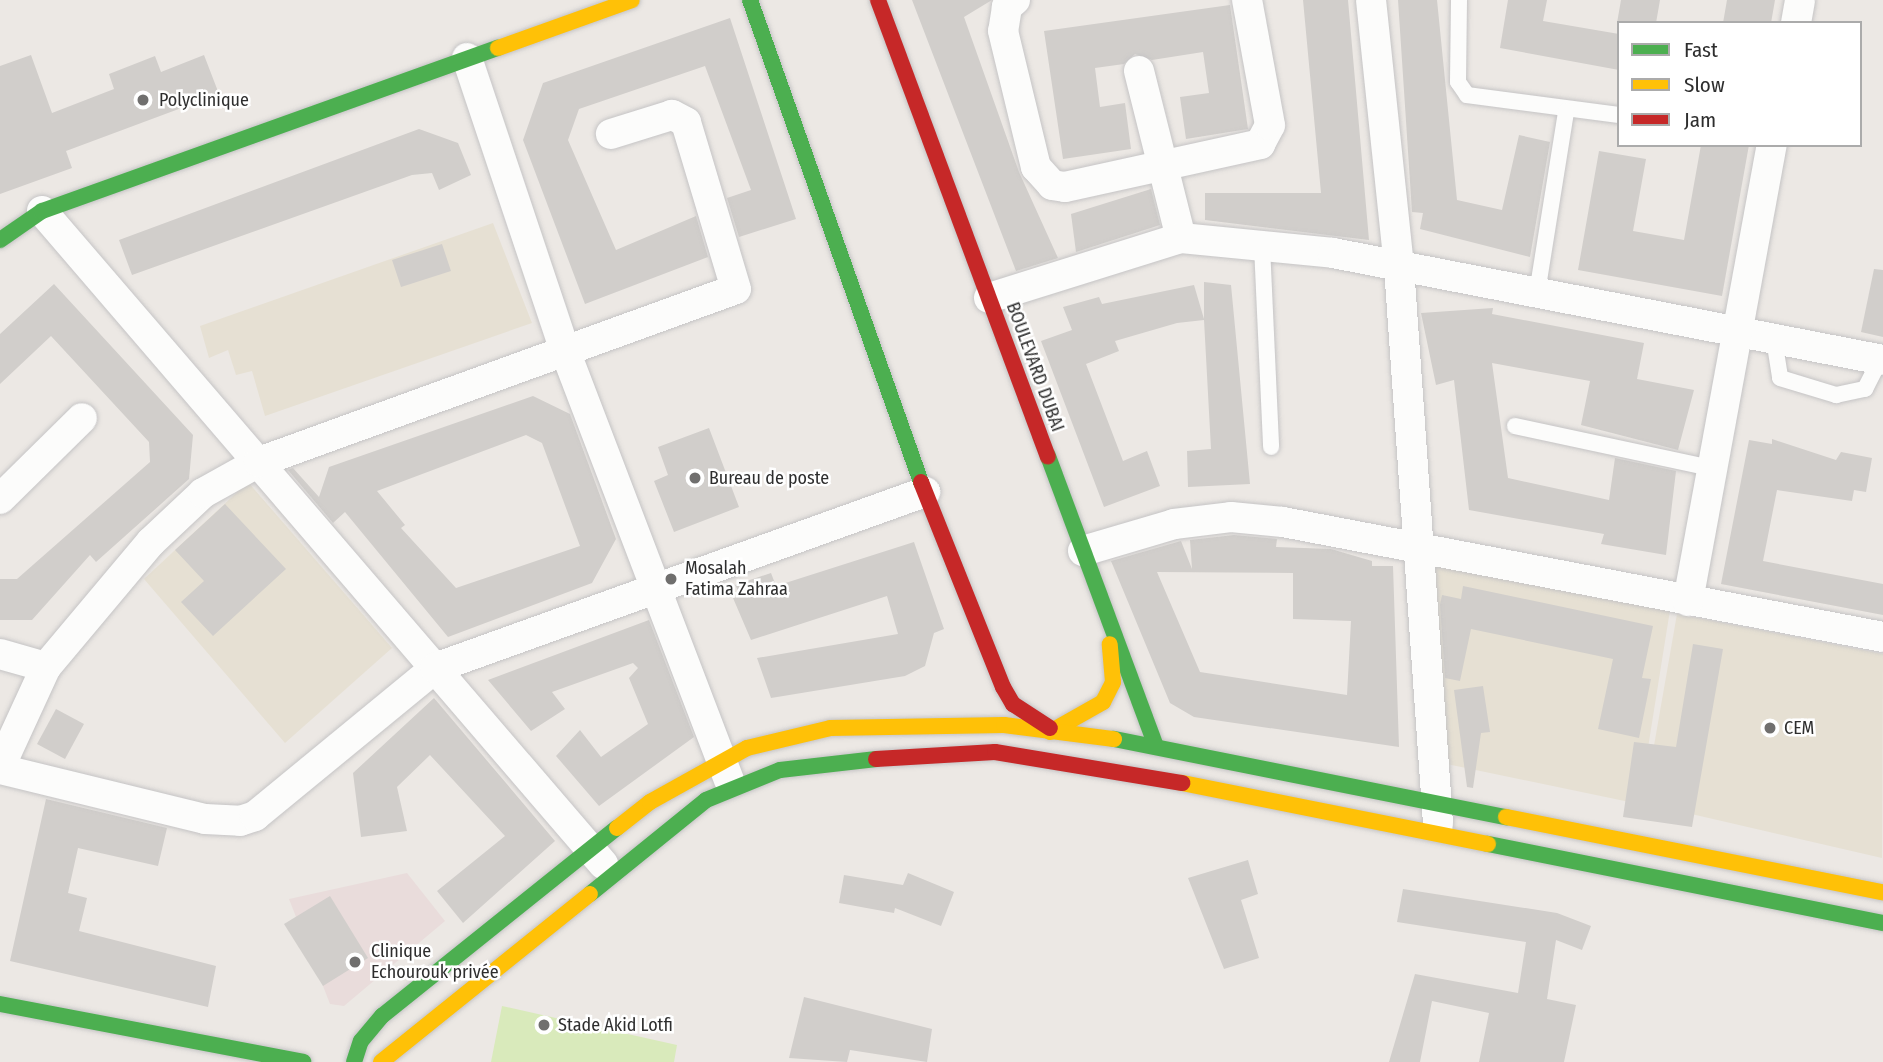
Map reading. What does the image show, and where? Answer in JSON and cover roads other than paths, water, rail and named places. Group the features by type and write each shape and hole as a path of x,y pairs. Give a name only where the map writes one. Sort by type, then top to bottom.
{"street":[{"path":"0,240 42,212 632,0"},
{"path":"750,0 925,492 1003,687 1013,704 1054,730 1092,765"},
{"name":"BOULEVARD DUBAI","path":"878,0 1156,747"},
{"path":"1015,0 1007,7 1003,31 1041,178 1065,187 1260,144 1267,136 1268,108 1247,0"},
{"path":"1371,0 1399,267 1435,803 1440,834"},
{"path":"1796,21 1800,0"},
{"path":"467,58 564,348 732,787"},
{"path":"1139,71 1181,239"},
{"path":"611,134 672,115 686,122 735,267 736,289 564,348 259,462 203,493 160,534 46,667 0,768 205,819 240,821 255,816 435,668 656,586 925,492"},
{"path":"1688,601 1735,332 1772,147"},
{"path":"42,212 611,872"},
{"path":"989,298 1181,239 1262,246 1399,267 1881,360"},
{"path":"0,499 82,418"},
{"path":"1083,551 1174,524 1231,517 1418,549 1883,637"},
{"path":"995,752 1054,730 1103,702 1113,682 1099,594"},
{"path":"0,654 46,667"},
{"path":"1003,687 1004,725"},
{"path":"354,1062 376,1021 587,847 722,759 830,728 1004,725 1054,730 1156,747 1883,892"},
{"path":"381,1062 611,872 732,787 834,762 995,752 1092,765 1883,923"},
{"path":"0,1004 304,1062"}],"lane":[{"path":"1459,0 1458,82 1467,95 1566,111 1617,116"},
{"path":"1537,293 1566,111"},
{"path":"1262,246 1271,447"},
{"path":"1774,339 1780,378 1836,395 1865,389 1881,360"},
{"path":"1515,426 1711,468"}],"place":[{"name":"Polyclinique","path":"143,100"},
{"name":"Bureau de poste","path":"695,478"},
{"name":"Mosalah Fatima Zahraa","path":"671,579"},
{"name":"CEM","path":"1770,728"},
{"name":"Clinique Echourouk privée","path":"355,962"},
{"name":"Stade Akid Lotfi","path":"544,1025"}]}
